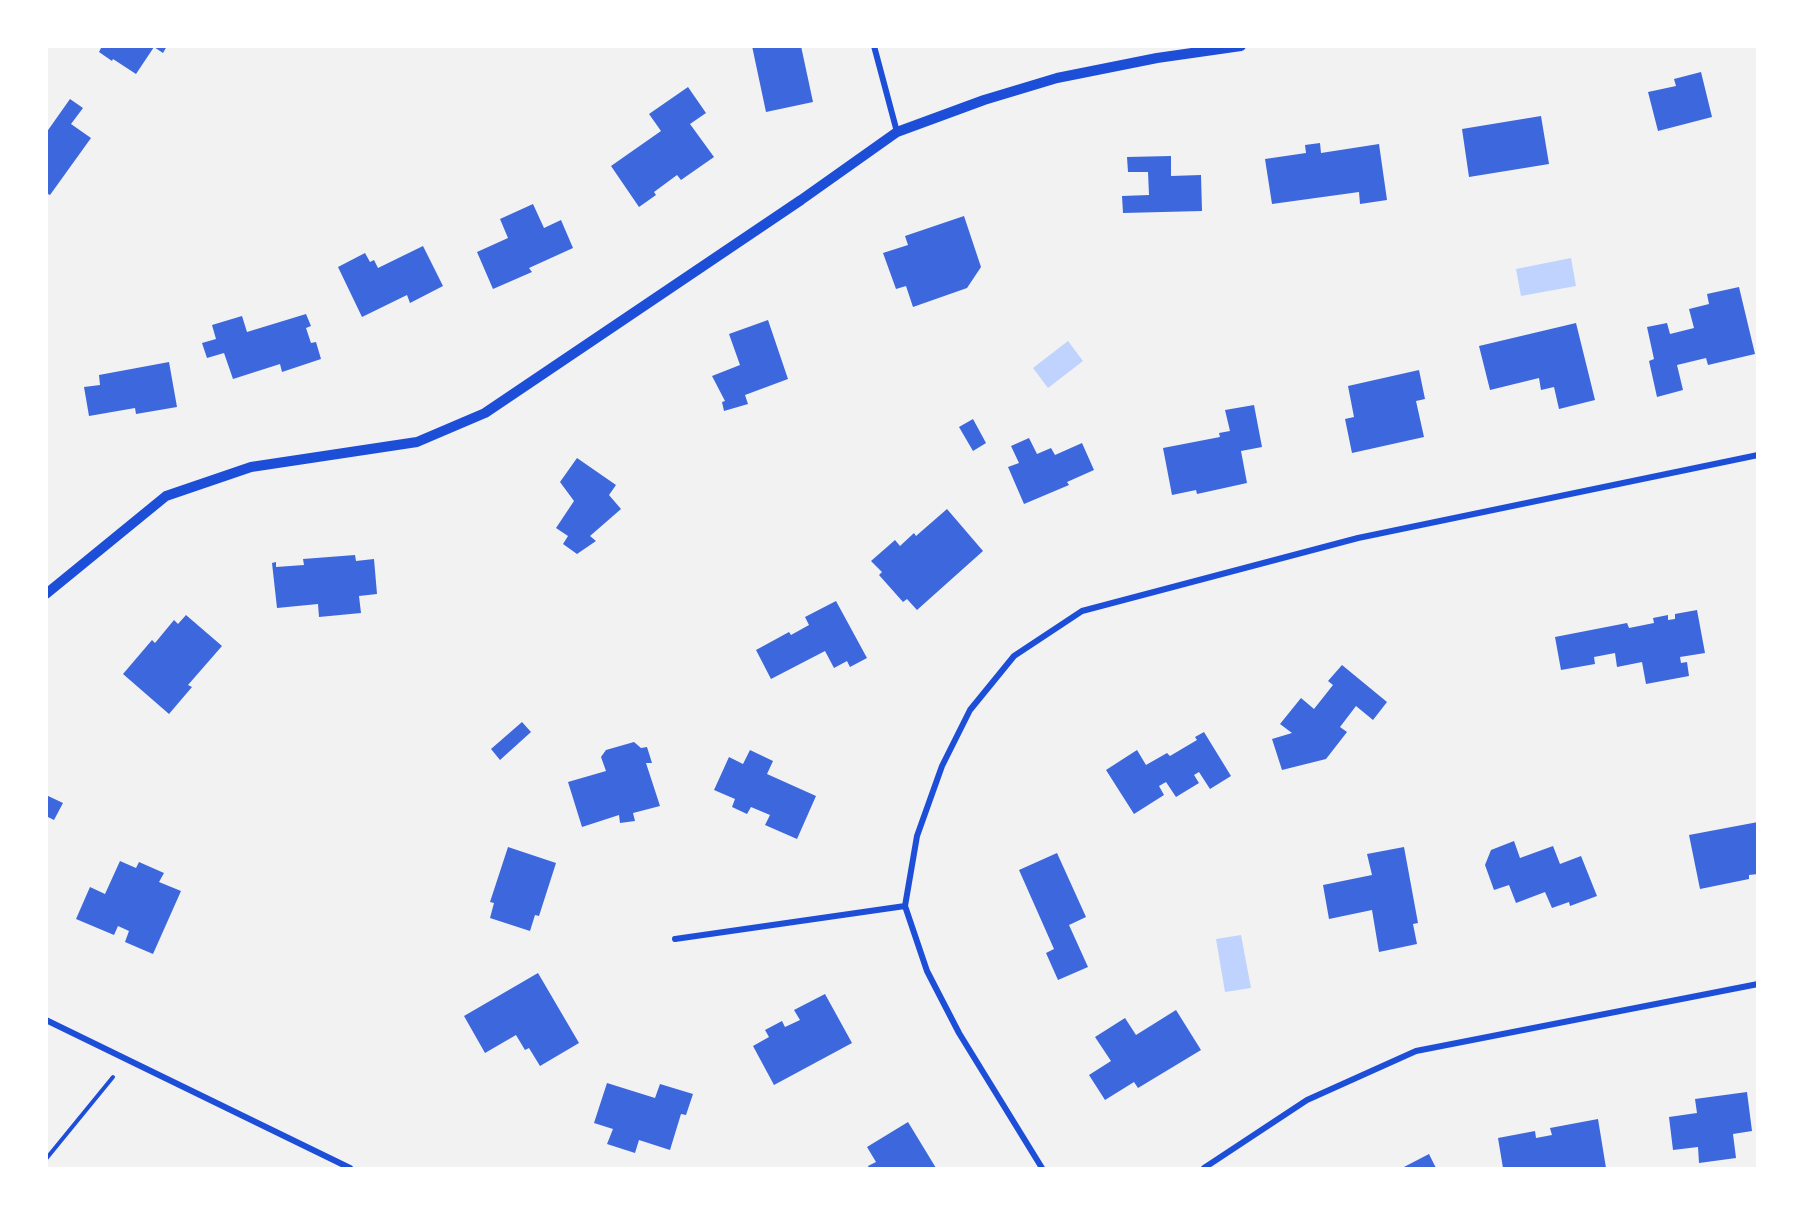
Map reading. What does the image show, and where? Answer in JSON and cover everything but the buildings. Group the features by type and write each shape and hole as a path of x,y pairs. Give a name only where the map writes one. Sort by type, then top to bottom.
{"street":[{"path":"874,46 897,132"},
{"path":"46,594 166,496 251,467 417,442 485,413 801,200 897,132 984,100 1057,78 1157,58 1241,46"},
{"path":"1042,1168 959,1033 927,971 905,906 917,836 942,766 970,710 1014,656 1082,611 1358,538 1758,455"},
{"path":"675,939 905,906"},
{"path":"1204,1168 1307,1100 1416,1051 1758,984"},
{"path":"46,1020 350,1168"}],"path":[{"path":"46,1159 113,1077"}],"water":[{"path":"1571,258 1576,286 1521,296 1516,269"},
{"path":"1068,341 1083,361 1048,388 1033,368"},
{"path":"1241,935 1251,988 1225,992 1216,939"}]}
